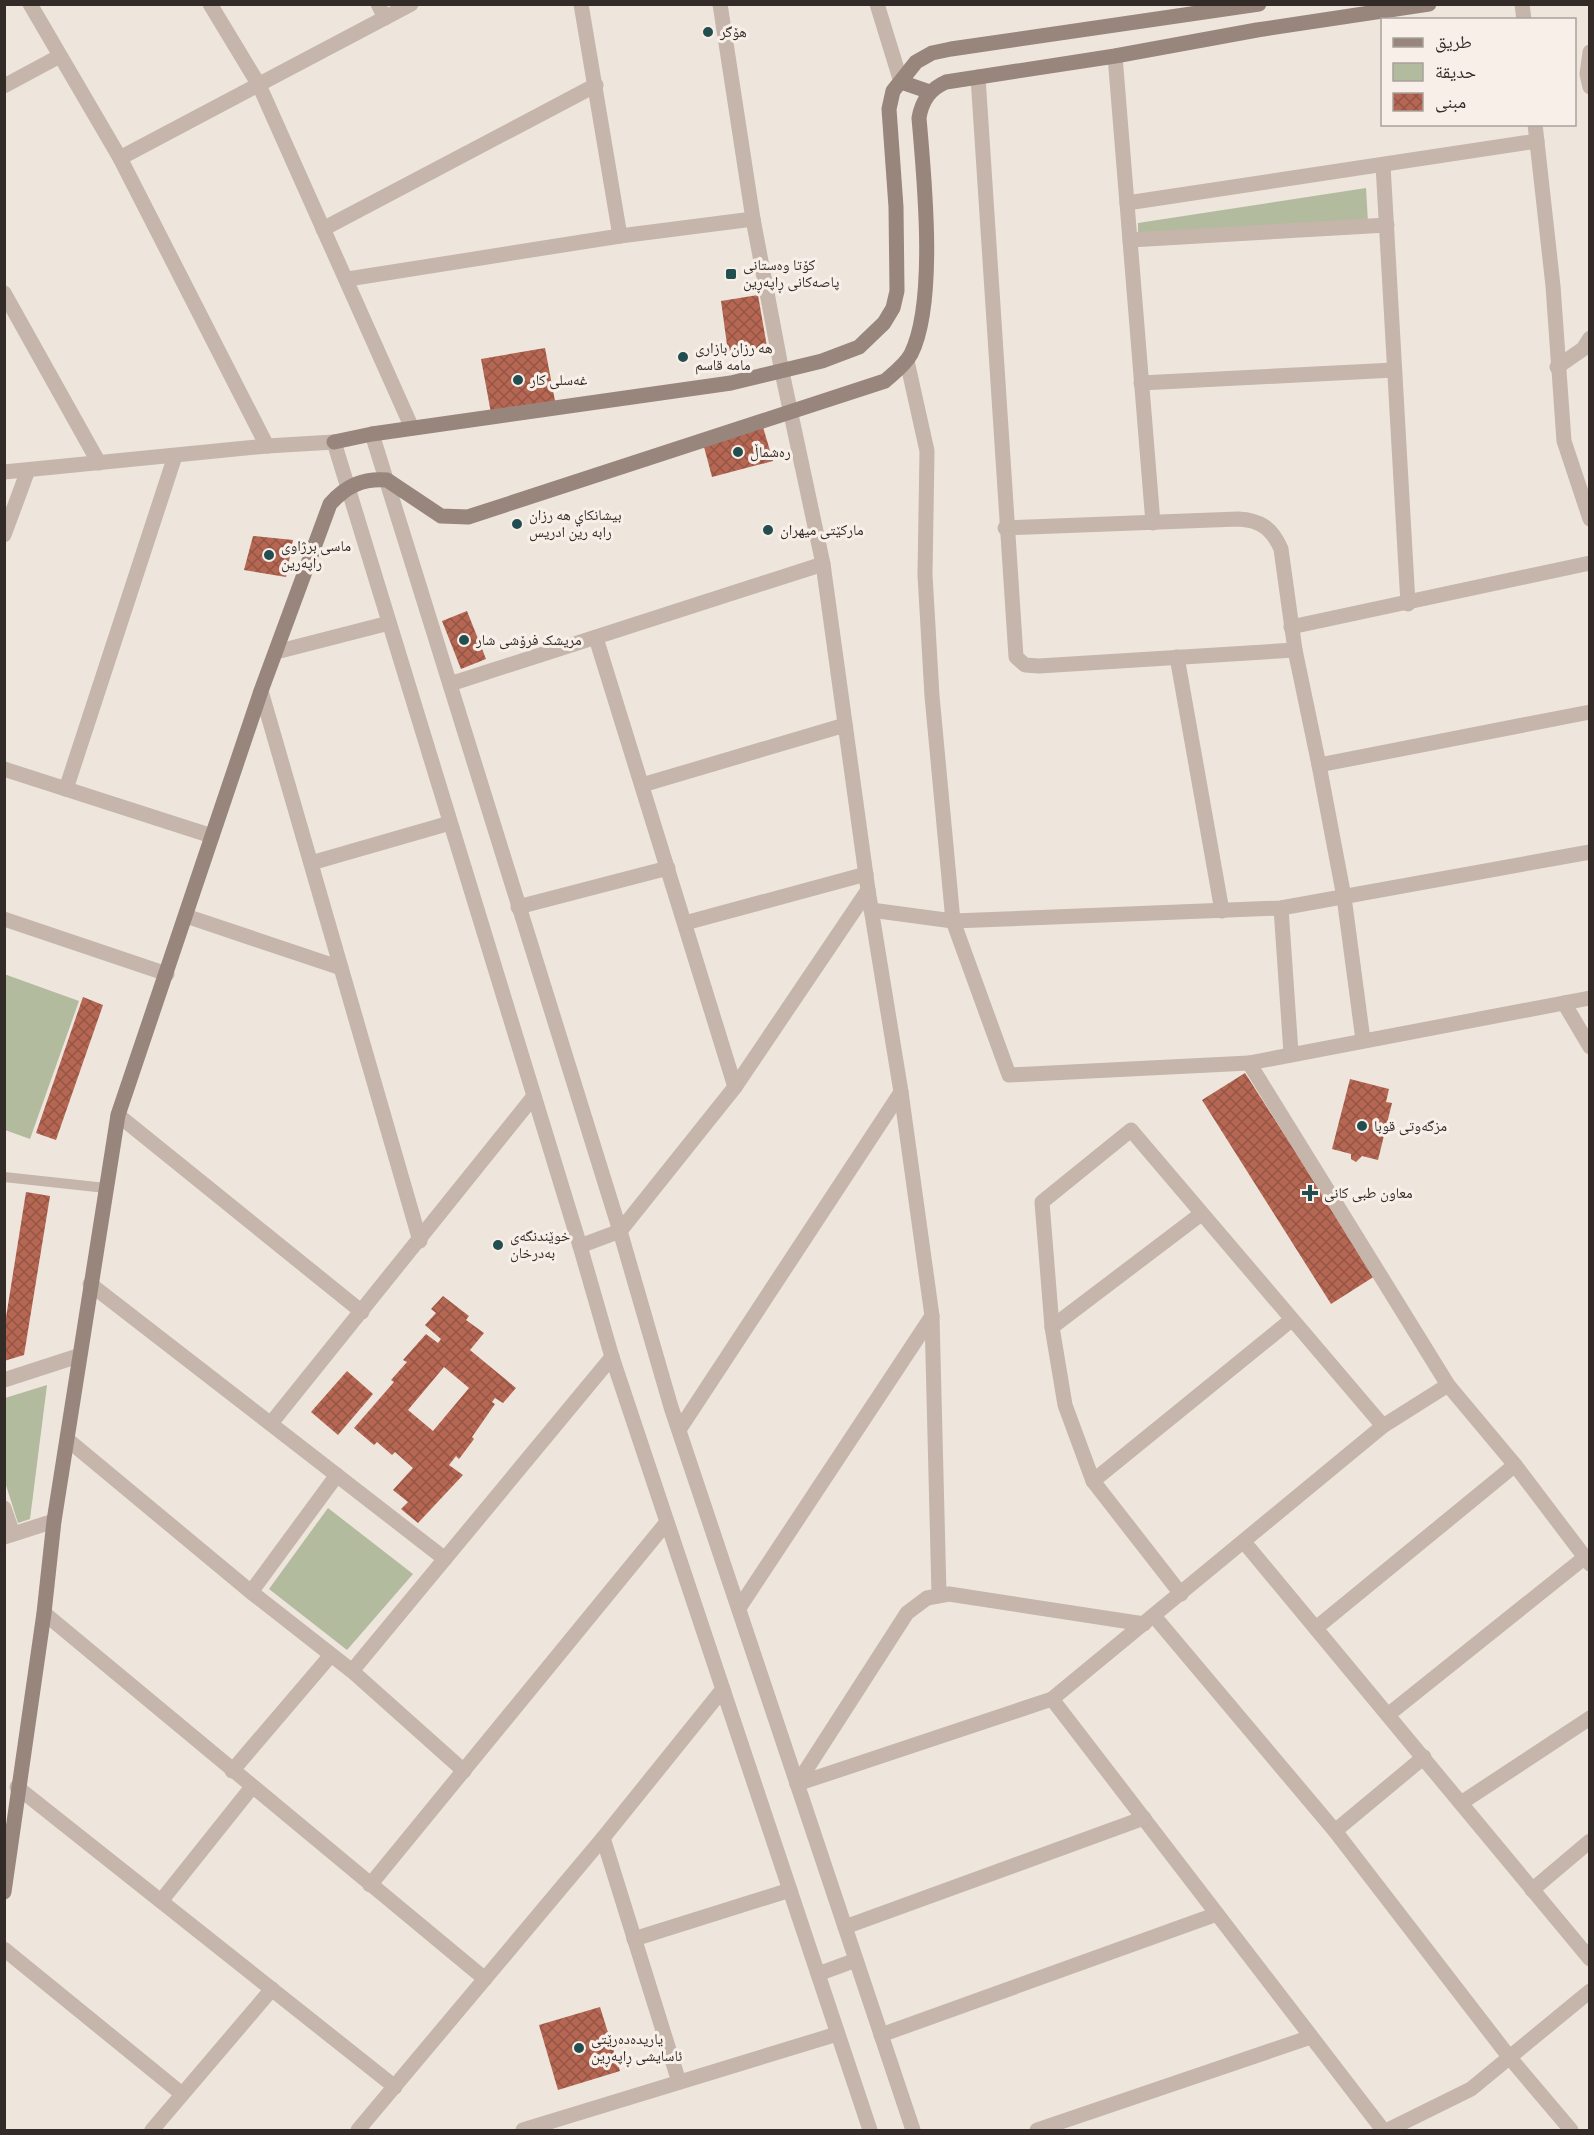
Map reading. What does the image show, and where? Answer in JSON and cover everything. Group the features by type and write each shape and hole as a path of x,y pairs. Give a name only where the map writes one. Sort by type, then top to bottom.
{"main road":[{"path":"334,442 412,428 731,383 822,361 859,347 879,329 893,308 898,275 889,110 893,91 916,62 932,53 951,49 1259,4"},
{"path":"4,1892 9,1831 44,1613 54,1521 68,1440 78,1356 118,1115 261,691 330,504 347,487 366,480 387,480 441,516 468,517 885,381 907,361 919,331 926,216 919,118 925,99 930,92 946,82 1429,4"},
{"path":"901,82 930,92"}],"street":[{"path":"30,4 58,57 120,158 267,446"},
{"path":"210,4 259,85 323,229 348,279 412,428"},
{"path":"120,158 259,85 381,11 411,4"},
{"path":"581,4 620,236"},
{"path":"720,4 753,219 782,372 824,564 871,910 901,1092 932,1316 939,1594"},
{"path":"876,5 901,82"},
{"path":"1590,52 1587,74 1590,87"},
{"path":"1115,56 1153,523"},
{"path":"4,86 58,57"},
{"path":"978,77 1014,652 1021,664 1039,666 1295,650"},
{"path":"323,229 596,85"},
{"path":"1535,126 1553,286 1564,441 1590,519"},
{"path":"1127,202 1537,141"},
{"path":"1383,165 1408,604"},
{"path":"348,279 620,236 753,219"},
{"path":"1130,240 1387,225"},
{"path":"4,293 9,309 99,463"},
{"path":"1557,367 1588,346"},
{"path":"907,361 927,451 925,575 932,696 953,921 1009,1075 1249,1063 1291,1053 1590,998"},
{"path":"1141,383 1394,370"},
{"path":"372,434 620,1231 679,1430 913,2130"},
{"path":"4,472 267,446 334,442 612,1357 870,2130"},
{"path":"66,789 175,456"},
{"path":"4,536 28,470"},
{"path":"1005,528 1252,519 1265,525 1275,536 1281,549 1295,650 1344,897 1364,1040"},
{"path":"1291,627 1408,604 1590,563"},
{"path":"450,684 824,564"},
{"path":"276,652 389,623"},
{"path":"596,638 735,1087"},
{"path":"1177,657 1222,911"},
{"path":"261,691 420,1241"},
{"path":"1319,765 1590,712"},
{"path":"642,785 845,726"},
{"path":"4,769 212,836"},
{"path":"311,863 450,823"},
{"path":"871,910 953,921 1281,908 1590,852"},
{"path":"518,907 668,868"},
{"path":"685,923 867,882"},
{"path":"580,1246 620,1231 735,1087 867,882"},
{"path":"1281,908 1291,1053"},
{"path":"186,916 341,968"},
{"path":"4,919 167,974"},
{"path":"1563,1003 1590,1047"},
{"path":"1249,1063 1448,1385 1515,1465 1587,1561 1389,1714"},
{"path":"679,1430 901,1092"},
{"path":"272,1422 420,1241 534,1096"},
{"path":"118,1115 362,1312"},
{"path":"1181,1594 1093,1481 1065,1405 1052,1327 1042,1202 1131,1130 1290,1321 1383,1426"},
{"path":"1052,1327 1202,1214"},
{"path":"90,1284 272,1422 445,1559"},
{"path":"739,1608 932,1316"},
{"path":"1093,1481 1290,1321"},
{"path":"4,1380 78,1356"},
{"path":"352,1671 612,1357"},
{"path":"797,1784 1052,1699 1383,1426 1448,1385"},
{"path":"68,1440 251,1592 352,1671 464,1771"},
{"path":"1316,1628 1515,1465"},
{"path":"251,1592 337,1475"},
{"path":"4,1508 9,1536 54,1521"},
{"path":"370,1885 667,1522"},
{"path":"1244,1542 1590,1959"},
{"path":"797,1784 907,1613 916,1604 939,1594 1149,1620 1335,1831 1510,2058 1571,2130"},
{"path":"44,1613 485,1979"},
{"path":"232,1771 331,1655"},
{"path":"358,2130 603,1838 723,1689"},
{"path":"1052,1699 1311,2037 1386,2130 1471,2089 1590,1991"},
{"path":"1461,1803 1590,1718"},
{"path":"1335,1831 1424,1757"},
{"path":"17,1787 395,2087"},
{"path":"161,1901 252,1787"},
{"path":"845,1927 1144,1818"},
{"path":"603,1838 679,2082"},
{"path":"1532,1890 1590,1841"},
{"path":"634,1939 790,1890"},
{"path":"881,2035 1217,1914"},
{"path":"4,1949 182,2094"},
{"path":"818,1974 856,1960"},
{"path":"152,2130 272,1989"},
{"path":"523,2130 837,2034"},
{"path":"1037,2130 1311,2037"}],"lane":[{"path":"4,1176 106,1188"}],"green space":[{"path":"1366,188 1368,222 1138,235 1138,223"},
{"path":"4,974 79,1001 30,1139 5,1130"},
{"path":"47,1385 30,1519 18,1523 5,1482 5,1398"},
{"path":"328,1508 413,1574 347,1650 269,1589"}],"building":[{"path":"758,295 767,347 728,352 721,301"},
{"name":"غەسلی کار","path":"545,348 555,401 491,413 481,359"},
{"name":"رەشماڵ","path":"763,427 773,461 712,477 703,443"},
{"name":"ماسی برژاوی راپەرین","path":"253,536 293,540 286,577 244,570"},
{"name":"مریشک فرۆشی شار","path":"467,611 486,659 461,669 442,621"},
{"path":"83,997 103,1005 56,1140 36,1133"},
{"path":"1245,1073 1375,1276 1331,1304 1202,1100"},
{"name":"مزگەوتی قوبا","path":"1350,1079 1389,1089 1386,1102 1392,1103 1378,1160 1362,1156 1356,1162 1351,1159 1351,1154 1332,1149"},
{"path":"26,1192 50,1196 24,1355 4,1361 4,1330"},
{"path":"443,1296 469,1316 466,1320 484,1333 470,1350 516,1388 503,1403 495,1398 492,1402 495,1404 472,1437 474,1439 459,1459 456,1456 449,1465 463,1475 418,1523 401,1509 408,1502 393,1490 413,1468 395,1452 392,1455 377,1442 374,1445 354,1428 394,1382 391,1380 407,1362 403,1360 426,1334 438,1343 441,1339 425,1325 436,1313 431,1309","holes":["444,1367 469,1388 433,1431 408,1410"]},
{"path":"347,1371 373,1394 338,1435 311,1412"},
{"name":"یاریدەدەرێتی ئاسایشی ڕاپەڕین","path":"600,2007 620,2071 558,2090 539,2025"}],"place":[{"name":"هۆگر","path":"708,32"},
{"name":"كۆتا وەستانی پاصەکانی ڕاپەڕین","path":"731,274"},
{"name":"هه رزان بازارى مامه قاسم","path":"683,357"},
{"name":"غەسلی کار","path":"518,380"},
{"name":"رەشماڵ","path":"738,452"},
{"name":"بيشانكاي هه رزان رابه رين ادريس","path":"517,524"},
{"name":"مارکێتی میهران","path":"768,530"},
{"name":"ماسی برژاوی راپەرین","path":"269,555"},
{"name":"مریشک فرۆشی شار","path":"464,640"},
{"name":"مزگەوتی قوبا","path":"1362,1126"},
{"name":"معاون طبی کانی","path":"1310,1193"},
{"name":"خوێندنگەی بەدرخان","path":"498,1245"},
{"name":"یاریدەدەرێتی ئاسایشی ڕاپەڕین","path":"579,2048"}]}
